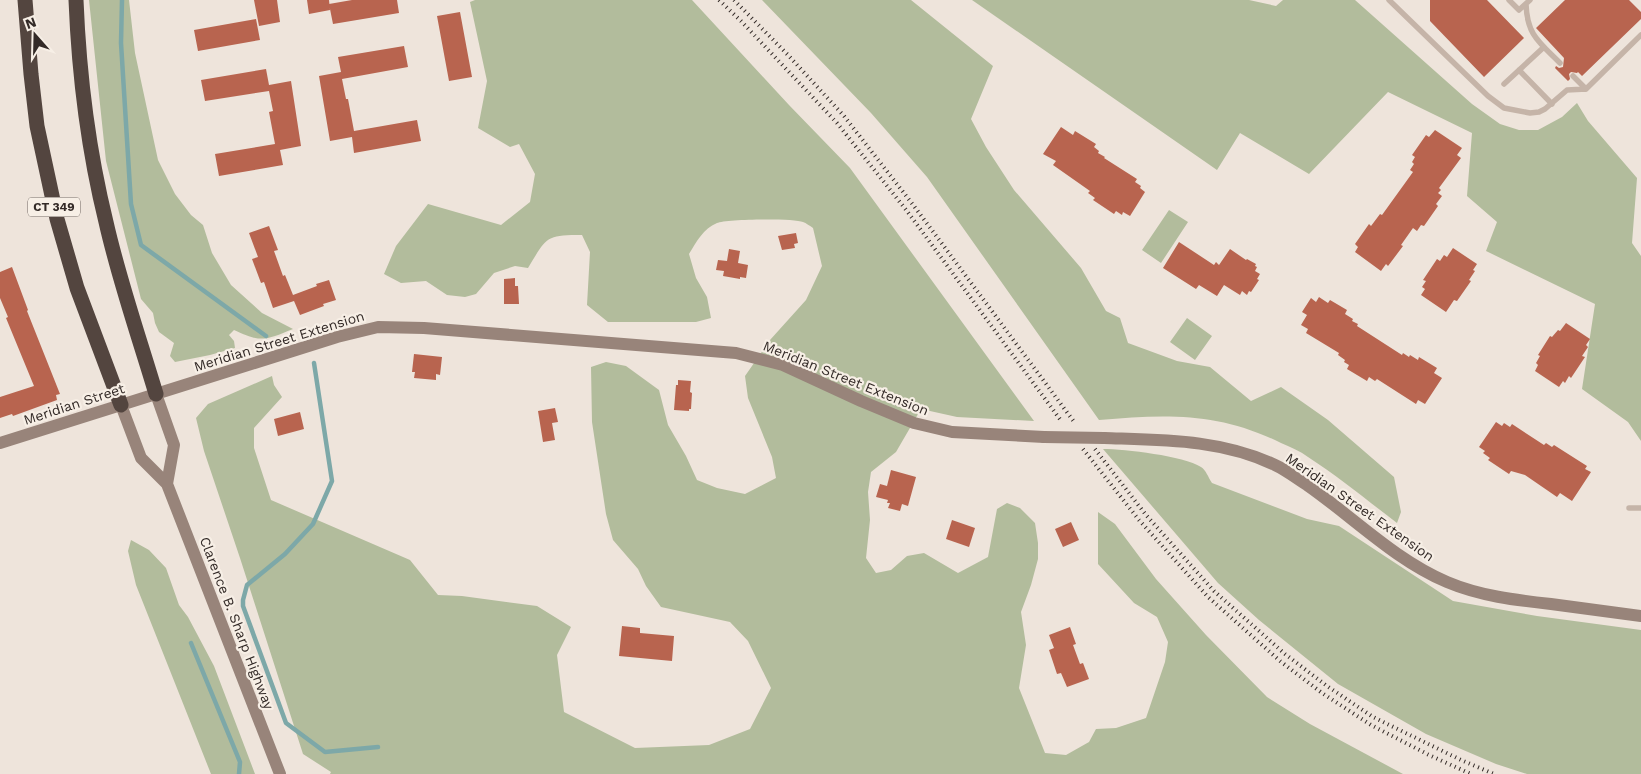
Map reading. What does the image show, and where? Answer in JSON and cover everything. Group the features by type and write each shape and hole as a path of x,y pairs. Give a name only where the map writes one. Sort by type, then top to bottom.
{"highway":[{"name":"CT 349","path":"25,0 37,126 57,219 78,288 121,405"},
{"name":"CT 349","path":"76,0 84,105 96,177 129,307 156,394"}],"street":[{"name":"Meridian Street Extension","path":"156,394 378,327 424,328 736,353 783,365 902,419 939,429 1044,437 1188,441 1254,455 1277,466 1326,498 1406,559 1422,570 1446,582 1475,592 1502,597 1641,616"},
{"name":"Meridian Street","path":"0,443 156,394"},
{"name":"CT 349","path":"156,394 174,445 167,484"},
{"name":"Clarence B. Sharp Highway","path":"121,405 142,458 167,484 280,774"}],"lane":[{"path":"1389,0 1488,96 1504,108 1530,113 1539,112 1568,90 1586,89 1641,34"},
{"path":"1509,0 1519,10 1528,2"},
{"path":"1528,2 1527,18 1530,30 1560,63"},
{"path":"1504,84 1544,47"},
{"path":"1519,70 1552,104"},
{"path":"1573,76 1586,89"},
{"path":"1629,508 1641,508"}],"green space":[{"path":"89,0 129,0 135,53 158,160 175,194 191,215 203,225 212,253 231,285 262,313 293,329 270,338 251,337 234,330 229,335 234,341 235,348 175,362 170,356 174,343 159,332 153,313 141,299 106,161"},
{"path":"475,0 692,0 850,168 1034,421 957,417 921,409 896,452 871,472 868,492 870,520 866,558 876,573 891,570 907,556 924,553 958,573 988,557 997,509 1007,503 1020,508 1035,523 1038,559 1021,612 1026,645 1019,688 1045,753 1066,755 1089,742 1096,729 1116,728 1146,718 1165,662 1168,642 1157,617 1134,603 1098,564 1098,512 1115,524 1156,579 1206,635 1267,697 1310,724 1403,774 330,774 331,772 303,754 204,451 196,418 208,404 272,376 274,385 282,397 254,428 254,448 271,500 410,560 438,595 462,596 537,606 571,627 557,655 564,712 635,748 709,745 750,729 771,688 748,641 730,622 661,607 646,586 638,569 613,540 606,514 592,422 591,367 606,362 626,366 659,390 668,425 697,480 717,488 745,494 776,478 772,457 748,398 745,376 770,340 806,300 822,266 813,228 804,222 760,220 717,223 708,229 689,254 696,278 707,297 711,318 696,322 608,322 587,305 590,252 582,235 554,237 548,240 539,250 528,268 515,266 494,273 476,294 465,297 447,295 426,281 401,283 384,274 396,246 428,204 501,225 530,202 535,174 519,144 510,147 478,128 487,81 470,2"},
{"path":"762,0 911,0 993,66 971,119 986,147 1014,190 1081,268 1106,311 1120,318 1128,343 1177,361 1210,367 1251,401 1281,387 1328,420 1394,477 1401,512 1397,523 1305,455 1236,425 1170,416 1099,420 927,177 871,113"},
{"path":"972,0 1249,0 1276,6 1283,0 1355,0 1472,104 1500,124 1519,130 1538,130 1562,117 1577,103 1588,121 1637,178 1632,243 1641,256 1641,441 1628,422 1582,389 1595,304 1486,251 1497,222 1467,196 1472,133 1388,92 1309,174 1240,133 1217,170"},
{"path":"1169,210 1188,222 1161,263 1142,250"},
{"path":"1187,318 1212,336 1195,360 1170,342"},
{"path":"1103,449 1154,454 1193,463 1203,468 1212,483 1307,519 1339,526 1453,601 1537,616 1641,630 1641,774 1527,774 1496,764 1426,734 1338,684 1259,620 1218,583"},
{"path":"131,540 149,550 166,568 179,605 188,617 214,666 255,774 211,774 136,585 128,551"}],"building":[{"path":"254,0 277,0 280,22 259,26"},
{"path":"307,0 329,0 330,10 309,14"},
{"path":"352,0 397,0 399,13 333,24 329,4"},
{"path":"1430,0 1487,0 1524,38 1484,77 1430,21"},
{"path":"1565,0 1629,0 1641,12 1641,19 1582,76 1578,72 1571,72 1568,81 1555,68 1556,66 1559,68 1563,67 1564,58 1536,28"},
{"path":"460,12 472,77 449,81 437,16"},
{"path":"256,19 260,40 198,51 194,30"},
{"path":"404,46 408,67 342,79 354,131 417,120 421,141 354,153 352,137 330,141 319,76 341,72 338,57"},
{"path":"266,69 269,85 291,81 301,146 280,150 283,165 219,176 215,154 275,144 269,112 273,111 269,91 205,101 201,80"},
{"path":"1061,127 1073,135 1075,131 1096,144 1094,147 1099,151 1098,153 1137,179 1135,182 1145,192 1130,216 1123,212 1122,215 1116,211 1114,214 1093,200 1095,198 1088,193 1090,191 1053,165 1056,161 1043,154"},
{"path":"1435,130 1462,148 1457,155 1461,158 1439,188 1441,190 1438,193 1442,196 1436,204 1438,206 1424,226 1421,225 1417,231 1413,228 1401,245 1403,246 1388,266 1386,264 1381,271 1355,252 1358,247 1355,244 1369,224 1371,226 1380,214 1382,215 1413,172 1410,170 1414,164 1412,162 1415,157 1412,155 1426,135 1429,137"},
{"path":"269,226 278,250 274,251 283,276 285,275 293,295 329,280 336,300 300,315 294,301 273,308 264,282 261,283 252,259 258,257 249,233"},
{"path":"796,233 798,243 794,244 795,248 782,250 778,236"},
{"path":"1179,242 1214,265 1216,262 1219,265 1230,249 1246,260 1256,264 1255,271 1260,274 1257,279 1259,280 1247,295 1242,291 1240,295 1224,285 1217,296 1199,285 1196,289 1163,268"},
{"path":"1453,248 1477,264 1469,280 1471,281 1457,301 1454,300 1446,312 1421,295 1425,289 1422,287 1426,281 1423,280 1437,259 1440,261 1444,255 1447,257"},
{"path":"729,249 740,251 738,263 748,265 746,278 740,277 740,279 723,276 724,271 716,270 718,260 727,261"},
{"path":"12,267 27,311 60,394 56,395 57,400 13,416 12,414 0,418 0,397 34,386 6,318 8,317 0,298 0,272"},
{"path":"515,278 515,286 518,286 519,304 504,304 504,279"},
{"path":"1319,297 1328,303 1330,300 1347,310 1345,314 1358,324 1357,326 1402,355 1403,353 1409,357 1410,355 1418,360 1419,357 1437,368 1434,373 1442,378 1425,404 1418,400 1416,404 1377,379 1375,381 1369,377 1367,381 1347,369 1349,365 1338,355 1339,353 1306,333 1308,329 1301,325 1307,315 1302,312 1311,298 1316,302"},
{"path":"1566,323 1590,339 1586,345 1588,347 1582,356 1585,357 1571,378 1569,376 1565,383 1563,381 1559,387 1535,371 1538,365 1536,363 1540,356 1538,355 1550,336 1552,337 1558,330 1560,331"},
{"path":"414,354 442,357 440,375 436,374 436,380 414,378 415,372 412,372"},
{"path":"678,380 691,381 691,409 689,411 674,410"},
{"path":"555,408 558,422 552,423 555,440 543,442 538,411"},
{"path":"300,412 304,429 278,436 274,419"},
{"path":"1496,422 1502,426 1504,423 1510,427 1512,424 1544,445 1546,443 1552,447 1554,445 1587,466 1585,469 1591,472 1572,501 1560,493 1557,497 1525,475 1511,471 1509,474 1488,460 1490,458 1479,447"},
{"path":"891,470 916,477 908,506 902,504 900,511 888,508 890,503 887,503 888,500 876,497 880,484 887,486"},
{"path":"952,520 975,528 969,547 946,539"},
{"path":"1071,522 1079,540 1063,547 1055,529"},
{"path":"622,626 640,628 640,633 674,636 672,661 619,656"},
{"path":"1070,627 1076,644 1073,645 1080,664 1083,663 1089,679 1067,687 1061,673 1057,674 1049,650 1054,648 1049,635"}],"waterway":[{"path":"122,0 121,43 131,204 141,245 266,336"},
{"path":"314,363 332,481 313,524 285,554 247,585 243,606 286,723 325,752 378,747"},
{"path":"191,643 240,762 239,774"}],"railway":[{"path":"719,0 837,123 907,211 1062,422"},
{"path":"734,0 844,116 914,206 1075,423"},
{"path":"1083,449 1139,520 1208,597 1280,661 1322,693 1371,725 1471,774"},
{"path":"1095,449 1146,515 1214,591 1285,654 1327,686 1373,717 1494,774"}]}
